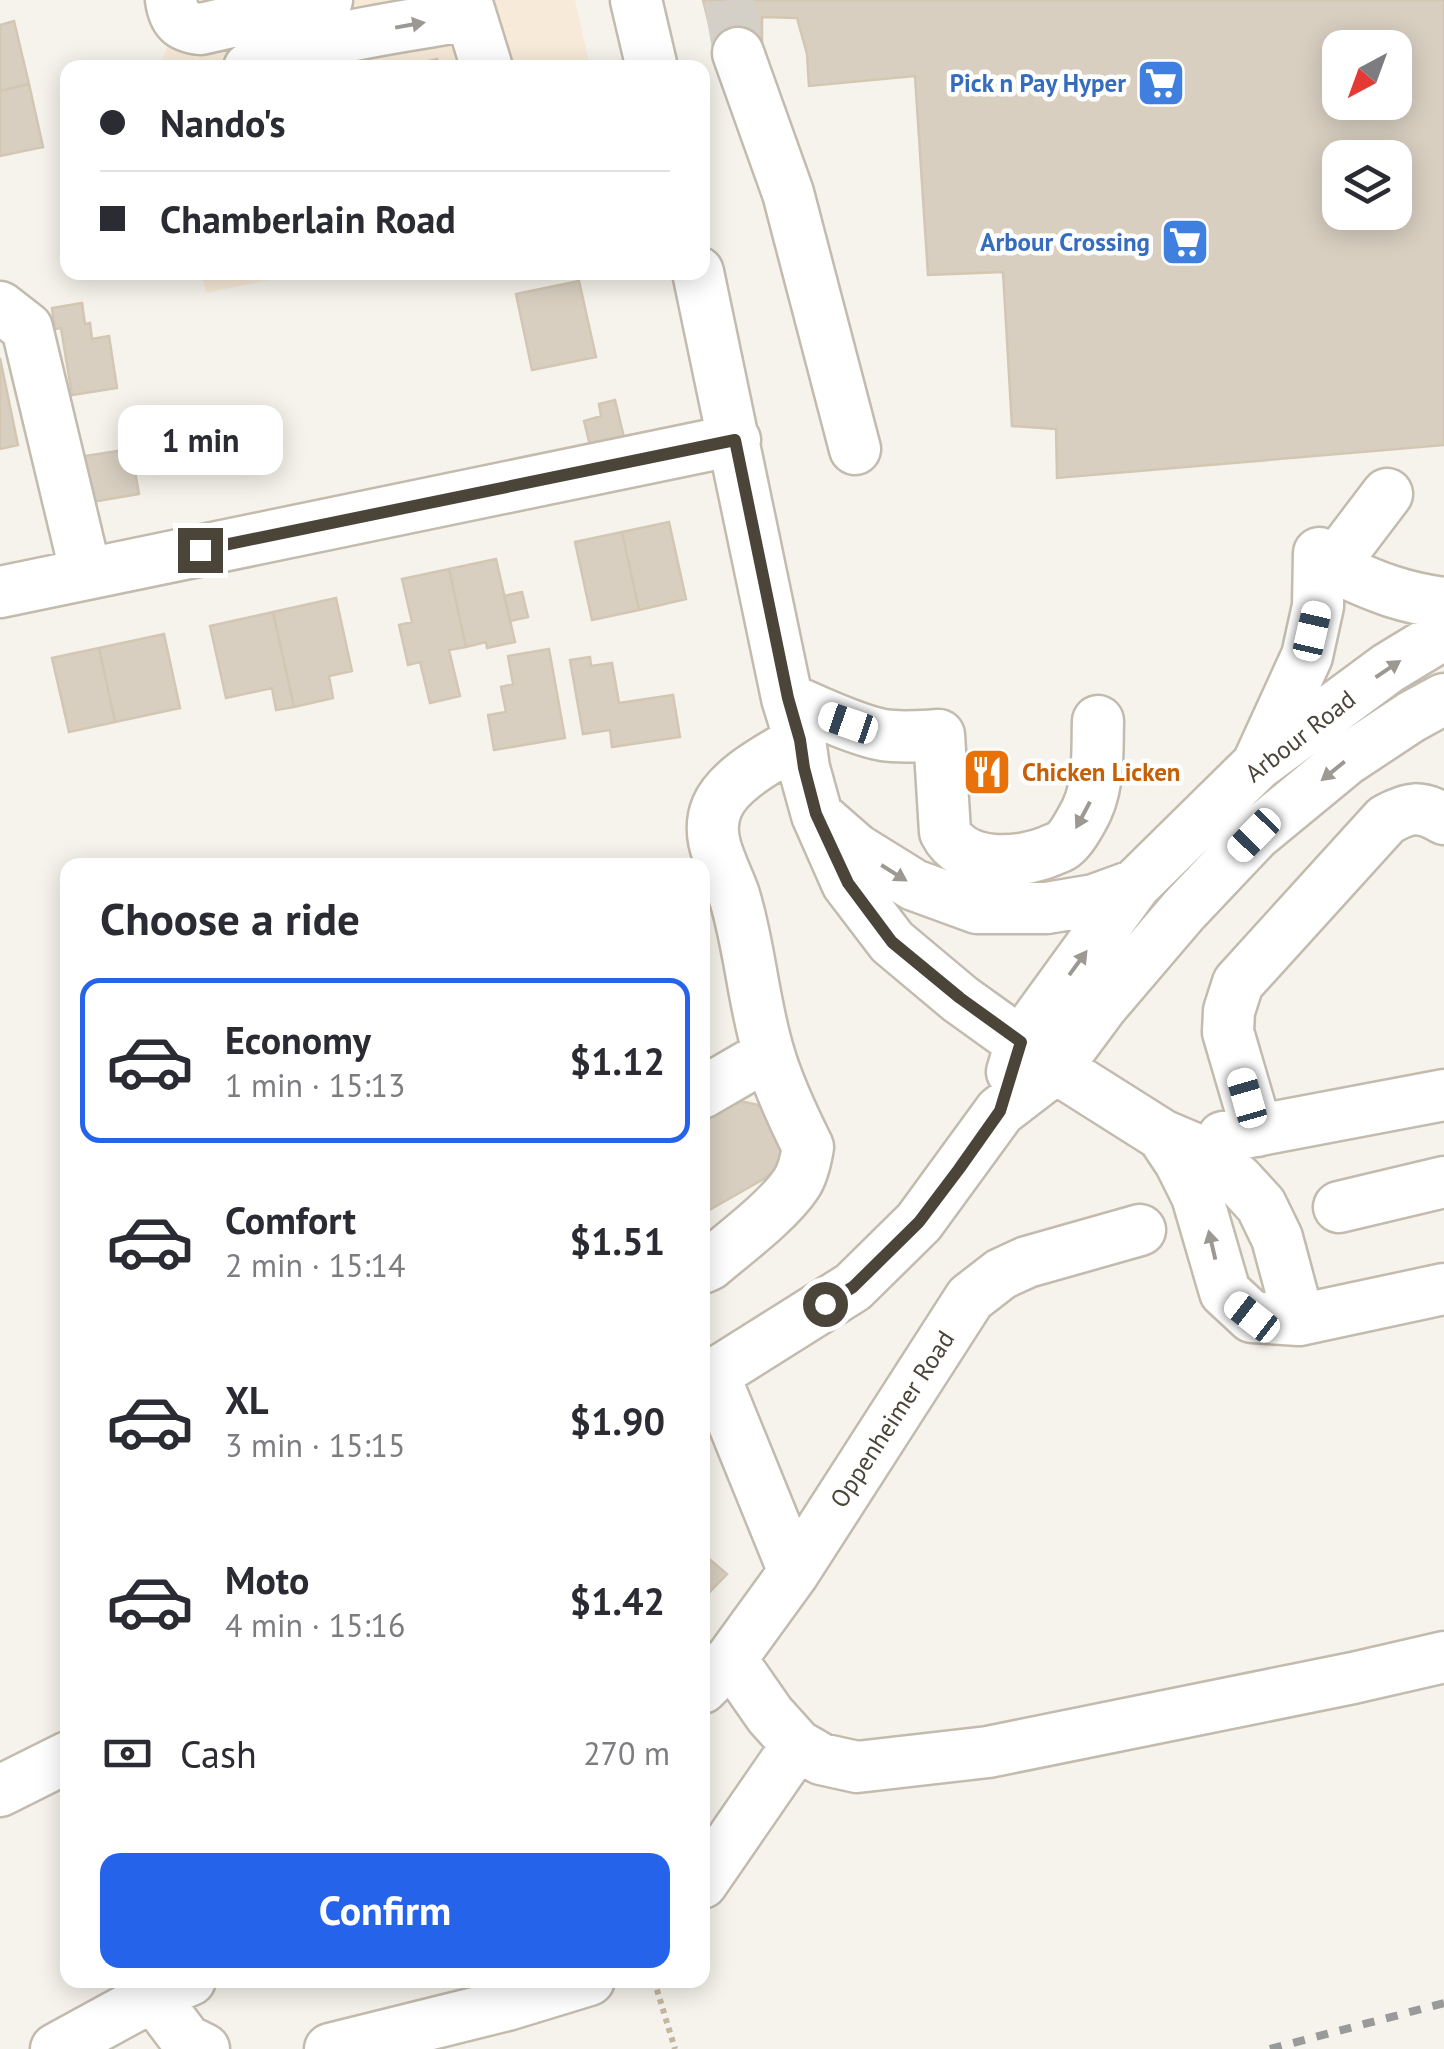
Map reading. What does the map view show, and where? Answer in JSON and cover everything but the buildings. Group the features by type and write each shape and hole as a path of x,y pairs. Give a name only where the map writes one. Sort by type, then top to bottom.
{"street":[{"path":"171,0 178,19 186,27 201,29 332,13 468,7 484,60"},
{"path":"636,0 650,60"},
{"path":"264,60 332,13"},
{"path":"738,53 788,193 856,449"},
{"path":"700,280 804,768 816,814 848,883 892,942 960,998 1039,1055 1172,1140 1209,1155 1238,1180 1261,1205 1278,1238 1299,1320"},
{"path":"0,307 26,328 86,574"},
{"path":"0,592 735,440"},
{"path":"1257,766 1307,656 1331,563 1388,494"},
{"path":"1331,563 1381,590 1444,603"},
{"name":"Arbour Road","path":"1039,1055 1135,886 1257,766 1388,668 1444,634"},
{"name":"Arbour Road","path":"1039,1055 1102,1006 1254,835 1346,760 1444,699"},
{"path":"710,1265 798,1182 808,1146 769,1054 734,896 712,832 716,808 725,792 754,768 794,719 814,711 879,734 938,735 943,818 950,840 976,856 998,861 1038,856 1064,844 1084,817 1096,785 1098,721"},
{"path":"1257,1131 1228,1032 1228,1011 1238,983 1386,820 1406,808 1444,819"},
{"path":"816,814 856,848 914,885 977,908 1048,908 1094,900 1135,886"},
{"path":"710,1089 769,1054"},
{"path":"710,1378 853,1287 919,1222 1039,1055"},
{"path":"1172,1140 1257,1131 1444,1095"},
{"path":"1172,1140 1197,1196 1225,1292 1252,1317 1299,1320 1444,1288"},
{"path":"1340,1207 1444,1182"},
{"name":"Oppenheimer Road","path":"717,1674 794,1572 970,1298 1000,1274 1026,1262 1140,1230"},
{"path":"710,1383 794,1572"},
{"path":"717,1674 770,1715 797,1746 821,1759 857,1767 988,1752 1444,1657"},
{"path":"710,1871 797,1746"},
{"path":"0,1792 60,1760"},
{"path":"56,2049 171,1988 186,2040 204,2049"},
{"path":"330,2049 563,1988"}],"path":[{"path":"656,1988 675,2049"}],"shaded area":[{"path":"159,0 575,0 588,60 162,60 169,40"},
{"path":"203,280 269,280 206,293"}],"tunnel":[{"path":"729,0 738,53"}],"railway":[{"path":"1270,2049 1444,2003"}],"place":[{"name":"Pick n Pay Hyper","path":"1161,83"},
{"name":"Arbour Crossing","path":"1185,242"},
{"name":"Chicken Licken","path":"987,772"}],"route":[{"path":"200,550 735,440 804,768 816,814 848,883 892,942 1021,1042 1000,1111 959,1169 919,1222 853,1287 825,1304"}]}
